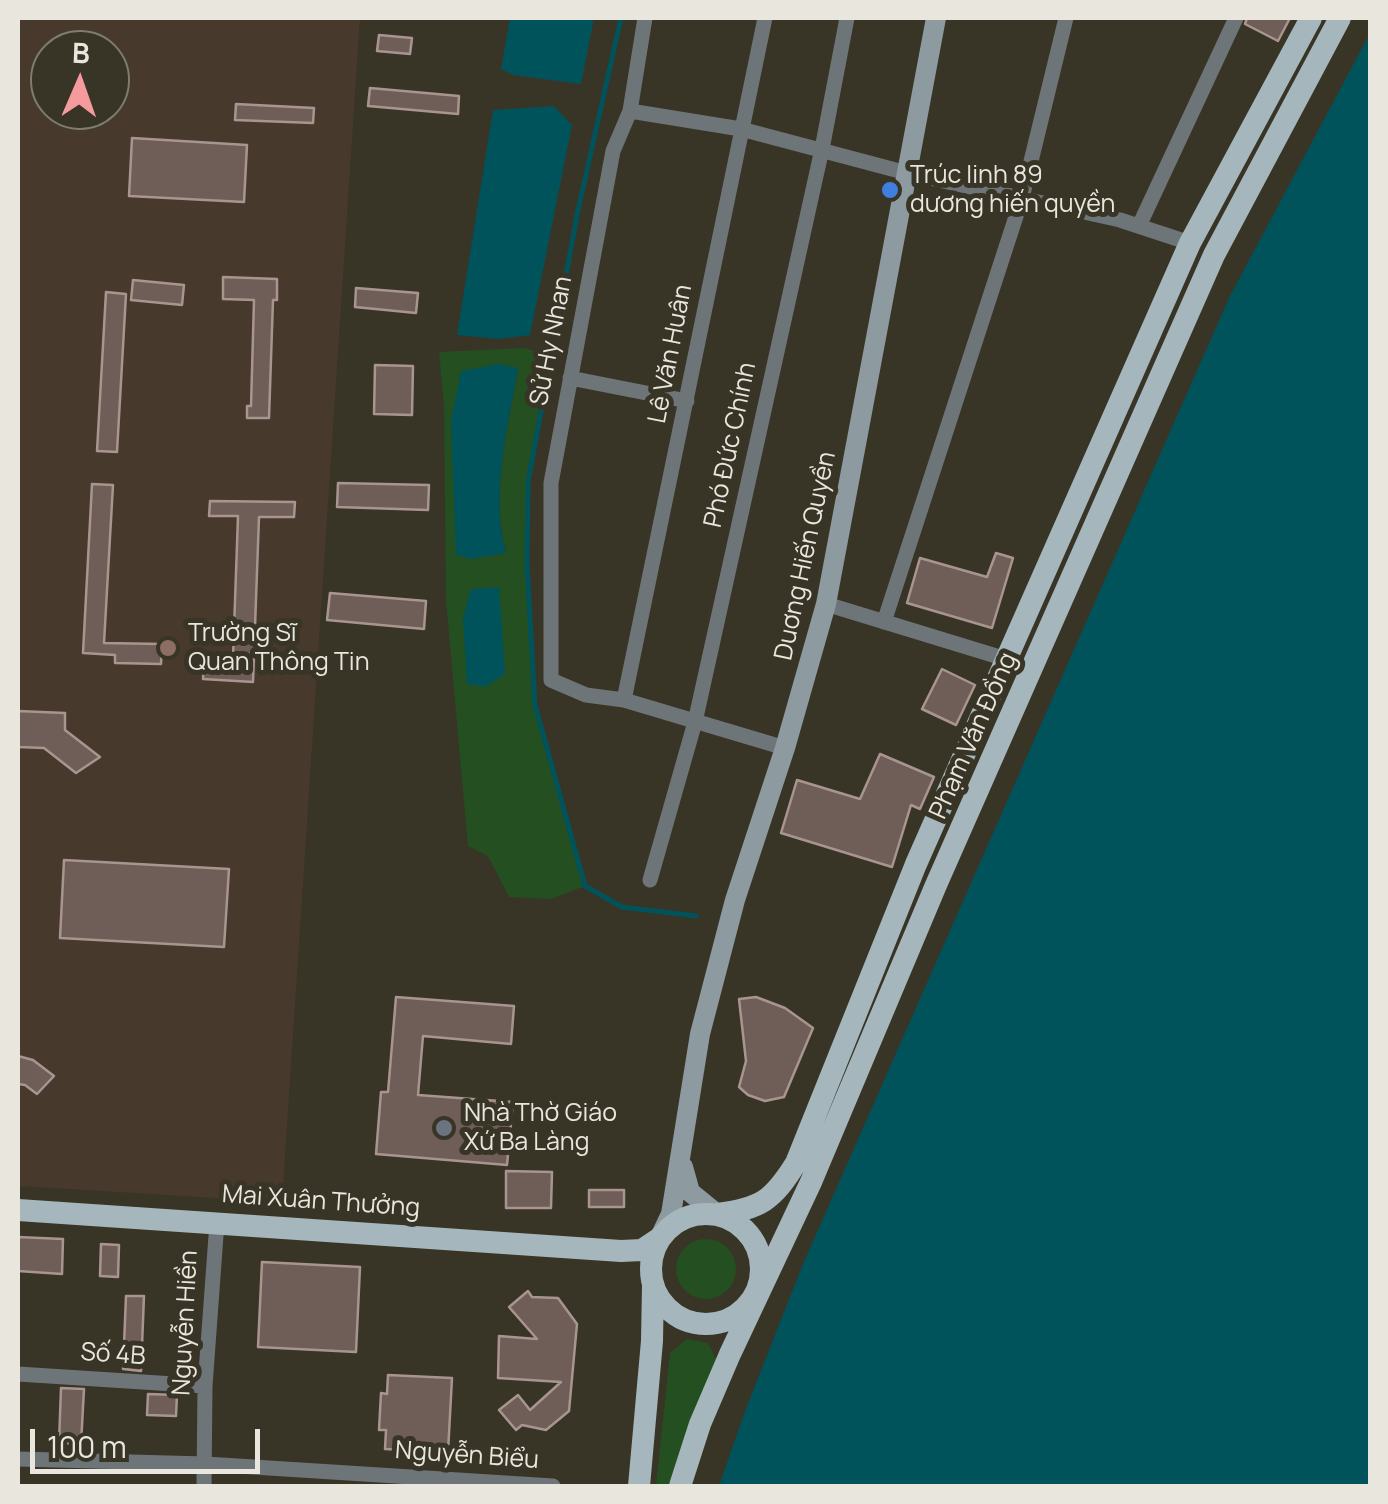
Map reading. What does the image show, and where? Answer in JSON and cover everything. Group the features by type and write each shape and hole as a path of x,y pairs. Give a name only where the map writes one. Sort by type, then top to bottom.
{"main road":[{"name":"Phạm Văn Đồng","path":"718,1214 744,1211 766,1202 796,1162 916,864 1190,243 1310,18"},
{"name":"Phạm Văn Đồng","path":"680,1486 700,1424 757,1291 810,1182 936,885 1214,255 1340,18"},
{"path":"1190,243 1214,255"},
{"name":"Mai Xuân Thưởng","path":"18,1210 621,1251 642,1250 660,1238"},
{"path":"621,1251 645,1268 653,1285 672,1312 704,1324 736,1316 748,1305 762,1276 756,1244 747,1230 718,1214 686,1218 660,1238 651,1269 653,1285 652,1341 639,1486"}],"street":[{"name":"Sử Hy Nhan","path":"624,700 586,695 551,680 551,483 613,151 630,111 645,18"},
{"name":"Lê Văn Huân","path":"624,700 765,18"},
{"name":"Phó Đức Chính","path":"650,880 695,722 822,149 846,18"},
{"name":"Duơng Hiến Quyền","path":"660,1238 670,1214 682,1155 700,1034 740,881 785,748 826,604 936,18"},
{"path":"884,622 1022,198 1066,18"},
{"path":"1139,226 1236,18"},
{"path":"630,111 741,129 907,173 1139,226 1190,243"},
{"path":"570,378 688,401"},
{"path":"826,604 1006,659"},
{"path":"624,700 785,748"},
{"name":"Duơng Hiến Quyền","path":"682,1155 684,1179 690,1192 718,1214"},
{"name":"Nguyễn Hiền","path":"204,1486 205,1386 217,1222"},
{"name":"Số 4B","path":"18,1374 205,1386"},
{"name":"Nguyễn Biểu","path":"18,1459 206,1464 553,1486"}],"shaded area":[{"name":"Trường Sĩ Quan Thông Tin","path":"18,18 360,18 282,1202 18,1186"}],"green space":[{"path":"524,348 551,355 528,482 527,565 535,705 585,886 551,899 509,897 488,856 468,846 446,600 444,405 439,352","holes":["499,364 518,369 500,483 506,552 471,559 455,486 451,422"]},
{"path":"706,1239 727,1248 736,1269 727,1290 706,1299 685,1290 676,1269 685,1248"},
{"path":"687,1339 708,1343 717,1361 668,1486 656,1486 670,1353"}],"water":[{"path":"510,18 594,18 581,84 513,75 501,69"},
{"path":"1370,33 1370,1486 719,1486 803,1264 1229,298"},
{"path":"554,106 572,125 530,335 498,339 457,335 493,110"},
{"path":"499,364 518,368 500,484 506,553 471,559 456,555 451,422 461,371"},
{"path":"499,587 505,674 485,687 467,684 463,618 471,589"}],"building":[{"path":"1247,18 1290,18 1278,41 1245,24"},
{"path":"379,35 412,38 410,54 377,51"},
{"path":"370,88 459,96 458,114 368,106"},
{"path":"236,104 314,108 313,123 235,120"},
{"path":"132,138 247,145 244,202 129,196"},
{"path":"223,277 277,279 269,418 247,418 247,406 251,406 254,300 223,299"},
{"path":"133,280 184,285 182,305 131,300"},
{"path":"356,288 418,293 416,313 355,307"},
{"path":"106,292 126,294 117,452 97,451"},
{"path":"375,365 413,366 412,415 374,414"},
{"path":"338,483 429,485 428,510 337,507"},
{"path":"92,484 113,485 104,643 162,644 161,664 115,663 115,655 83,653"},
{"path":"210,501 295,502 294,517 259,517 253,682 203,679 204,656 233,658 238,516 209,516"},
{"path":"996,553 1013,558 992,628 907,603 920,558 987,577"},
{"path":"330,593 426,601 424,629 327,620"},
{"path":"942,669 975,685 956,725 922,709"},
{"path":"18,711 65,713 65,730 100,757 76,773 44,748 18,747"},
{"path":"880,754 934,777 920,809 911,805 892,867 781,833 797,780 860,799"},
{"path":"64,860 229,869 224,947 60,938"},
{"path":"396,997 514,1006 511,1044 423,1036 418,1095 513,1102 507,1165 376,1154 381,1092 388,1092"},
{"path":"756,997 785,1008 813,1028 784,1097 765,1101 739,1087 746,1061 739,999"},
{"path":"18,1056 33,1060 54,1076 37,1094 18,1084"},
{"path":"506,1171 552,1172 551,1208 506,1208"},
{"path":"589,1190 624,1190 624,1207 589,1207"},
{"path":"18,1237 63,1239 62,1274 18,1271"},
{"path":"101,1244 119,1245 118,1277 100,1276"},
{"path":"262,1262 360,1267 356,1352 258,1347"},
{"path":"528,1291 532,1297 558,1298 577,1324 569,1411 546,1430 522,1425 516,1430 499,1410 518,1395 530,1410 561,1382 498,1378 499,1336 537,1339 509,1307"},
{"path":"126,1296 144,1296 141,1371 123,1369"},
{"path":"388,1375 452,1378 448,1452 385,1449 386,1430 379,1430 381,1393 387,1394"},
{"path":"61,1388 84,1389 81,1444 59,1443"},
{"path":"148,1394 177,1395 176,1416 147,1415"}],"waterway":[{"path":"621,18 578,210 528,482 527,565 535,705 585,886 622,907 696,916"}],"place":[{"name":"Trúc linh 89 dương hiến quyền","path":"890,190"},
{"name":"Trường Sĩ Quan Thông Tin","path":"168,648"},
{"name":"Nhà Thờ Giáo Xứ Ba Làng","path":"444,1128"}]}
